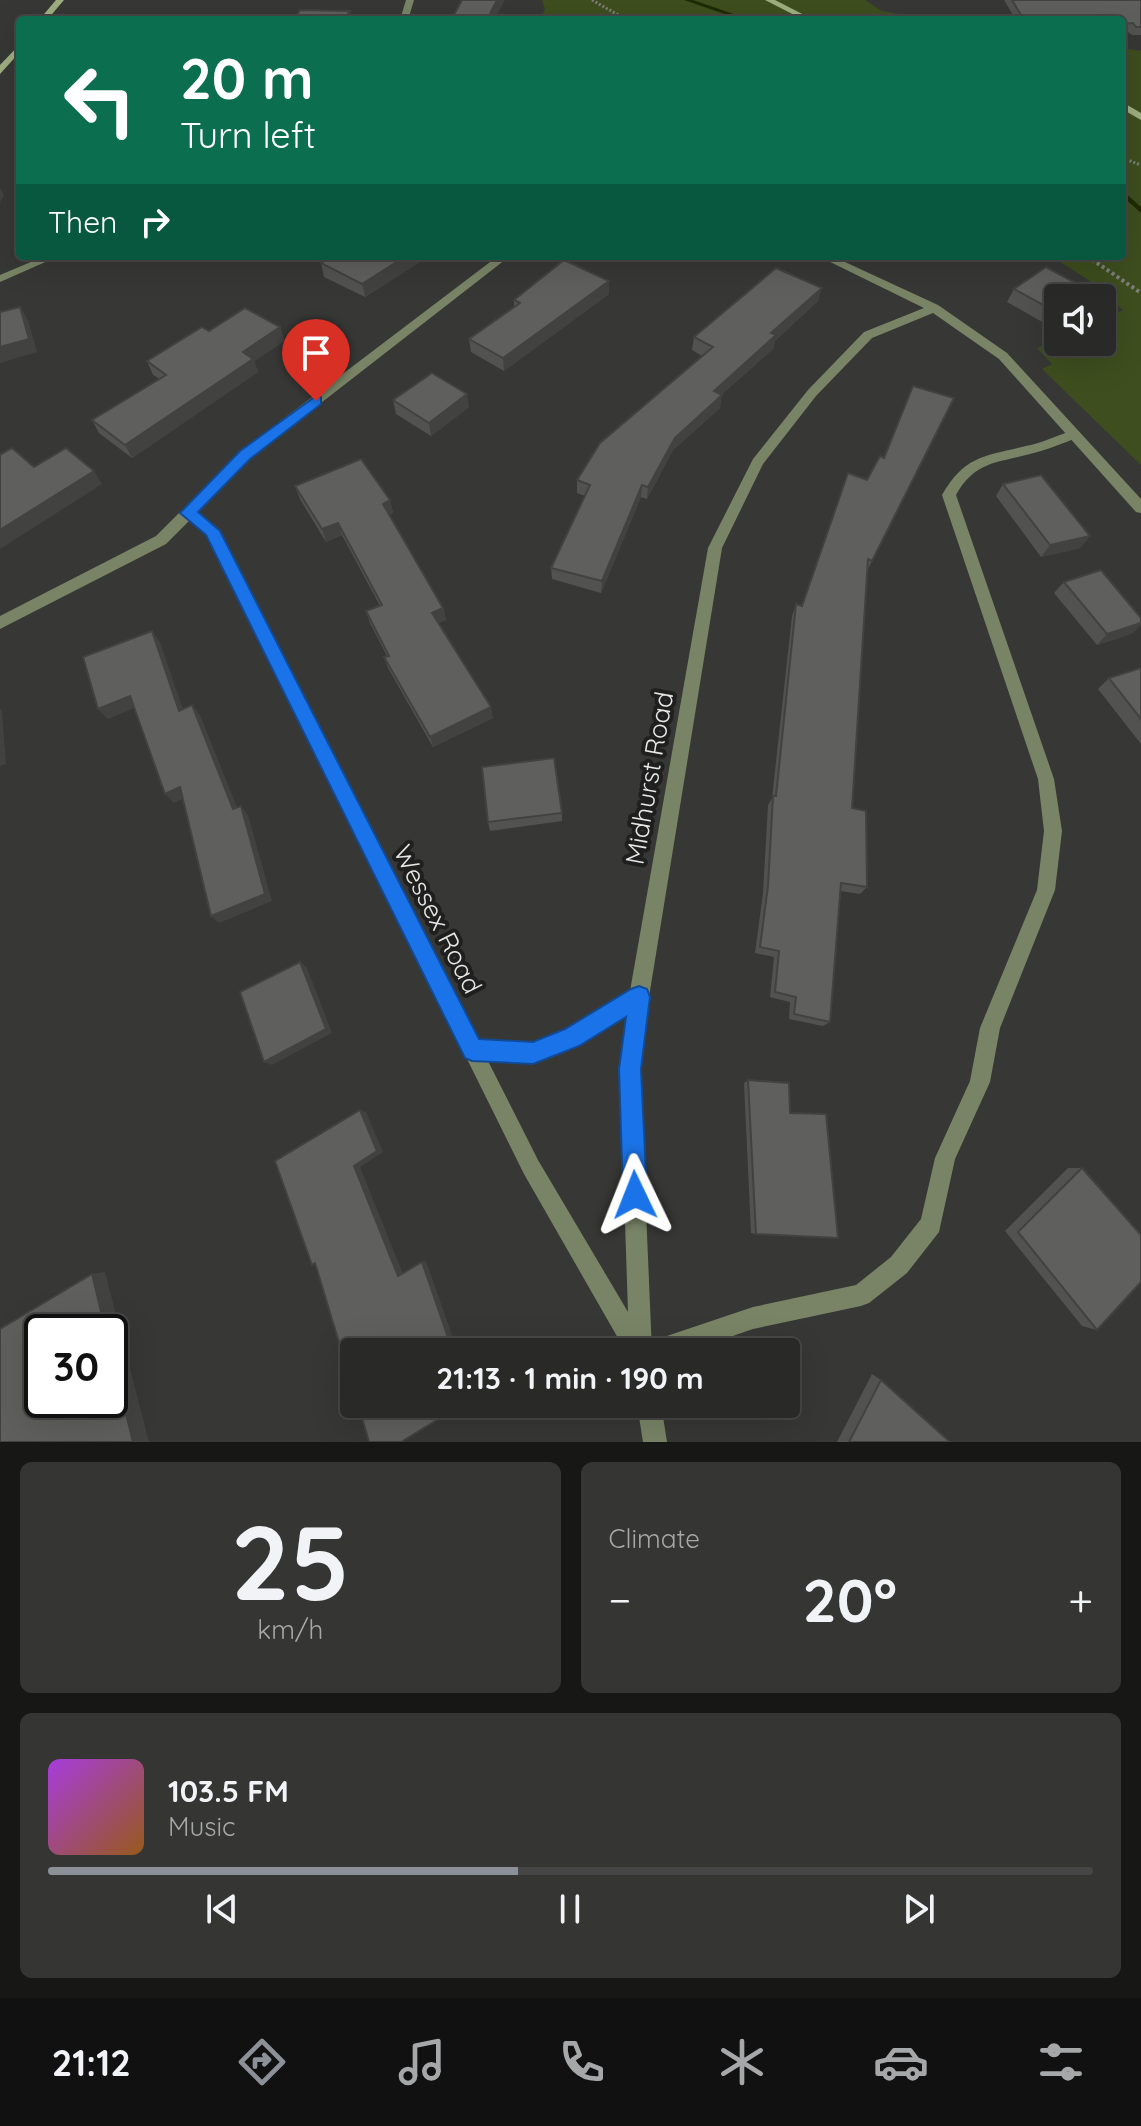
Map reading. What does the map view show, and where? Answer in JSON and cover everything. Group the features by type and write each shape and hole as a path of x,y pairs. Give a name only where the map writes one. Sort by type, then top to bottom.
{"main road":[{"path":"46,16 60,0"},
{"path":"769,0 802,16"},
{"path":"0,71 16,52"}],"street":[{"path":"0,279 45,260"},
{"path":"0,623 161,540 245,455 500,260"},
{"path":"832,260 934,308 1003,356 1141,508"},
{"name":"Midhurst Road","path":"640,1338 630,1069 639,997 715,548 758,462 812,393 868,335 934,308"},
{"path":"694,1338 753,1318 861,1295 899,1265 931,1224 945,1158 980,1082 990,1028 1046,890 1053,831 1046,779 949,495 958,476 981,460 1030,450 1074,434"},
{"name":"Wessex Road","path":"188,513 212,531 531,1167 632,1338"},
{"path":"472,1050 533,1053 572,1038 639,997"},
{"path":"651,1418 655,1442"}],"path":[{"path":"592,0 620,16"},
{"path":"1093,260 1141,293"}],"green space":[{"path":"542,0 865,0 882,11 908,16 542,16 545,9"},
{"path":"1126,49 1141,51 1141,465 1042,369 1052,364 1044,356 1116,356 1116,313 1123,310 1116,304 1116,284 1093,284 1057,260 1126,260"}],"building":[{"path":"462,0 497,0 489,16 453,16"},
{"path":"1012,0 1141,0 1141,27 1126,24 1126,16 1022,16"},
{"path":"300,10 350,11 346,16 296,16"},
{"path":"326,260 400,260 362,284 321,263"},
{"path":"564,260 609,281 503,358 469,339 520,303 514,300"},
{"path":"1046,267 1078,284 1044,284 1044,305 1014,289"},
{"path":"776,268 822,288 771,333 776,335 714,391 722,395 675,438 648,487 642,485 602,581 551,568 590,485 577,480 600,443 713,347 694,337"},
{"path":"20,307 29,339 0,347 0,312"},
{"path":"245,308 280,327 243,352 253,359 125,445 92,420 166,375 147,361 202,327 209,331"},
{"path":"432,373 467,394 429,423 393,400"},
{"path":"913,386 954,398 872,561 868,559 852,808 866,811 867,887 841,883 830,1022 794,1014 796,997 775,992 779,951 760,947 768,886 773,796 776,796 796,604 802,606 848,473 867,480 880,456 884,458"},
{"path":"12,448 34,467 66,448 94,471 0,530 0,455"},
{"path":"361,459 390,500 383,504 443,608 432,613 491,707 430,737 384,657 389,656 366,611 382,605 338,523 322,529 295,486"},
{"path":"1041,475 1090,536 1050,545 1003,484"},
{"path":"1101,570 1141,618 1141,623 1107,634 1064,582"},
{"path":"152,631 179,711 192,705 233,809 241,806 265,894 211,916 180,787 165,794 130,696 98,709 83,657"},
{"path":"1141,668 1141,719 1109,678"},
{"path":"554,758 562,813 488,822 482,767"},
{"path":"300,962 326,1029 264,1062 240,992"},
{"path":"748,1080 789,1083 790,1113 826,1114 838,1238 756,1234"},
{"path":"360,1110 377,1151 354,1166 398,1276 422,1262 448,1338 340,1338 340,1346 315,1263 312,1265 275,1161"},
{"path":"1082,1168 1141,1235 1141,1282 1097,1330 1018,1232"},
{"path":"92,1274 102,1314 25,1314"},
{"path":"24,1315 24,1418 127,1418 133,1442 0,1442 0,1329"},
{"path":"881,1380 950,1442 849,1442"},
{"path":"362,1418 440,1418 401,1442 369,1442"}],"waterway":[{"path":"687,0 736,16"},
{"path":"1126,196 1141,211"}],"route":[{"path":"316,401 245,455 188,513 212,531 472,1050 533,1053 572,1038 639,997 630,1069 635,1195"}]}
